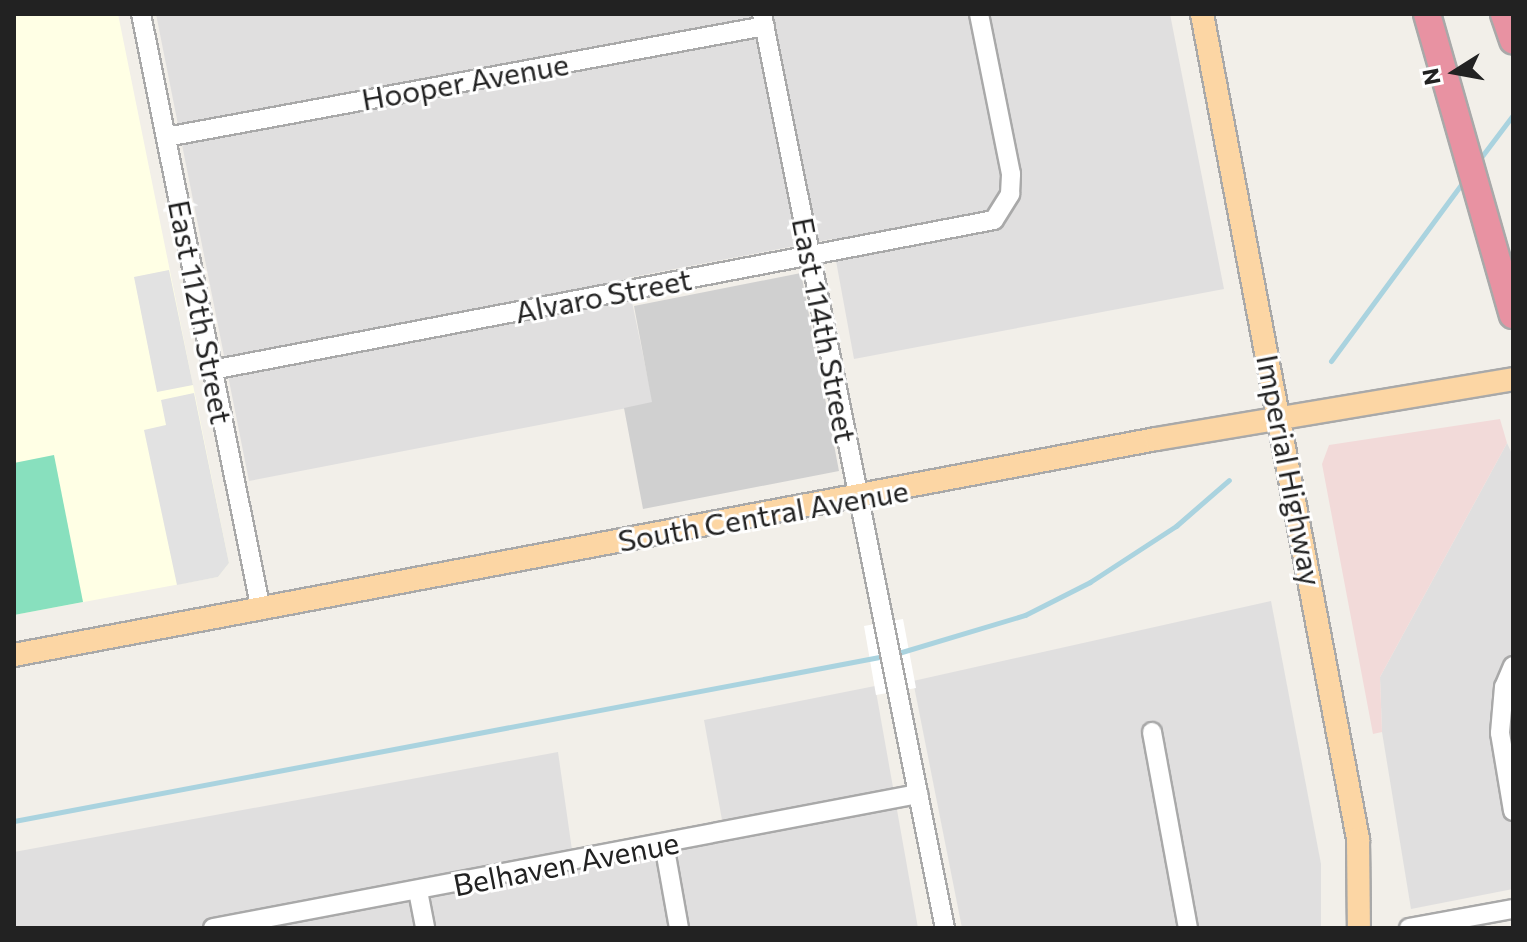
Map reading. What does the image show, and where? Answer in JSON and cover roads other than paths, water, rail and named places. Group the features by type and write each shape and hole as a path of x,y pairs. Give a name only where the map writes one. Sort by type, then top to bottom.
{"highway":[{"path":"1427,14 1513,315"},
{"path":"1504,14 1513,40"}],"main road":[{"name":"Imperial Highway","path":"1202,14 1358,839 1359,928"},
{"name":"South Central Avenue","path":"14,655 1280,418 1513,379"}],"street":[{"name":"East 112th Street","path":"141,14 261,610"},
{"name":"Alvaro Street","path":"212,370 994,220 1010,194 1011,174 979,14"},
{"name":"Hooper Avenue","path":"166,137 764,20"},
{"name":"East 114th Street","path":"764,20 945,928"},
{"path":"1513,666 1504,687 1500,733 1513,811"},
{"path":"1152,732 1188,928"},
{"name":"Belhaven Avenue","path":"213,928 918,794"},
{"path":"664,844 679,928"},
{"path":"418,891 425,928"},
{"path":"1409,928 1476,922 1513,909"}],"waterway":[{"path":"1479,160 1513,115"},
{"path":"1331,361 1466,178"},
{"path":"895,654 1025,615 1090,582 1176,526 1229,480"},
{"path":"14,821 885,656"}]}
